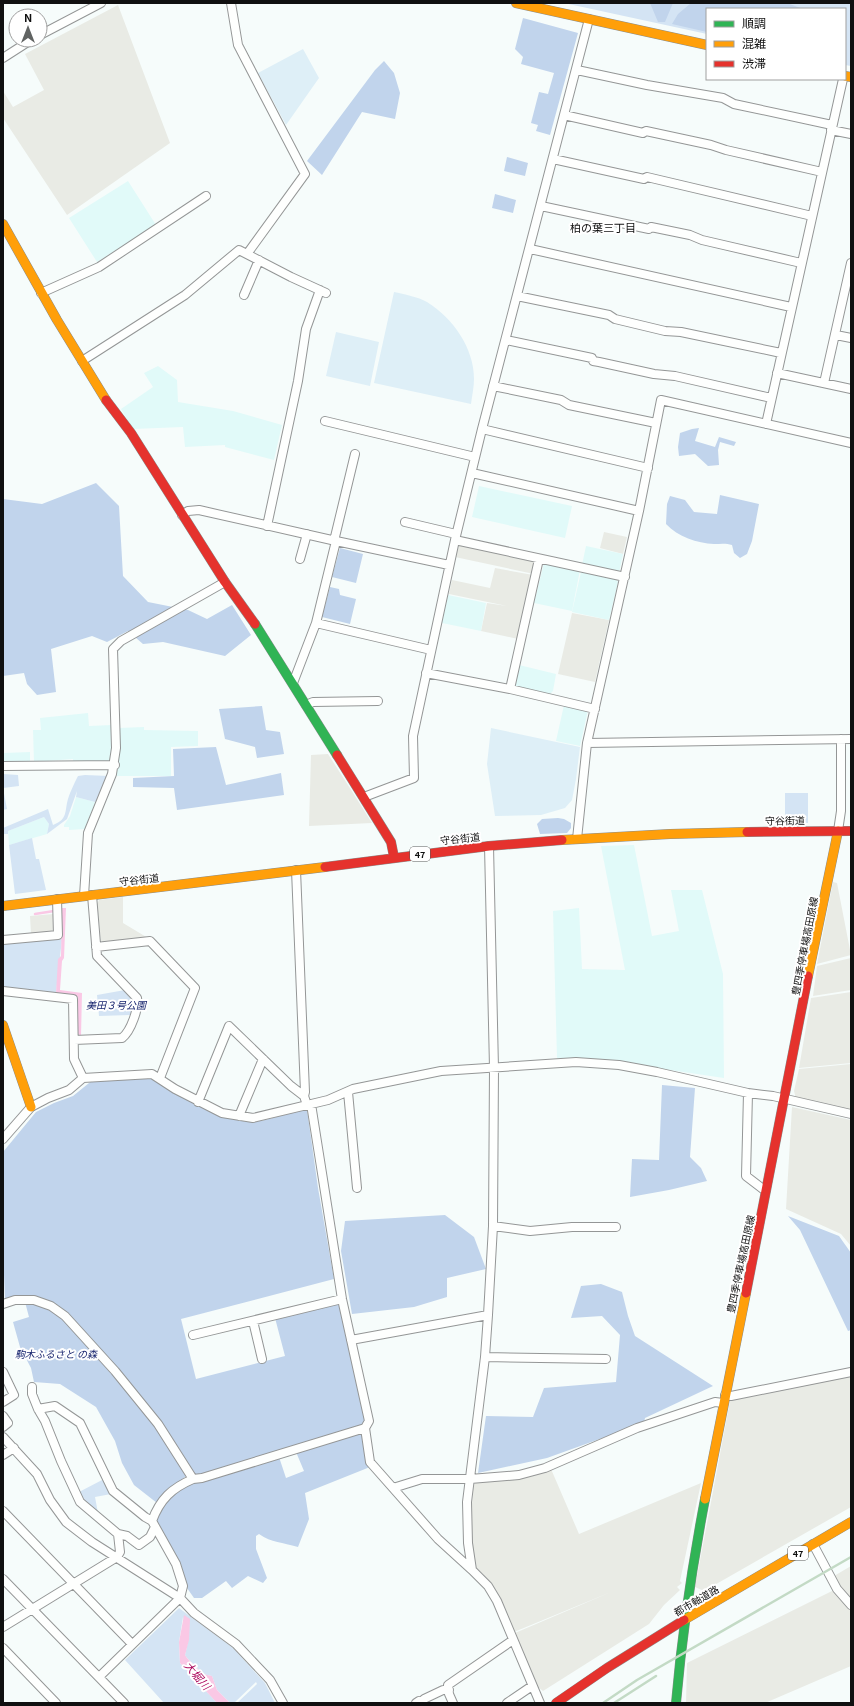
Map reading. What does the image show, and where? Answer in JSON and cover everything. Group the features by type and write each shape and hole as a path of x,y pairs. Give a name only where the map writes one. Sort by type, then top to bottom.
{"main road":[{"path":"516,3 706,45"},
{"path":"3,224 41,293 110,406 131,433 224,582 251,617 293,683 390,842 394,857"},
{"name":"豊四季停車場高田原線","path":"676,1703 684,1620 694,1555 838,831"},
{"name":"守谷街道","path":"3,906 489,846 577,839 704,833 851,831"},
{"path":"4,1030 31,1107"},
{"name":"都市軸道路","path":"556,1703 607,1668 684,1620 851,1522"}],"street":[{"path":"48,31 101,3"},
{"path":"231,3 238,44 305,174 247,254"},
{"path":"364,798 414,778 413,736 455,537 589,19"},
{"path":"3,58 19,48"},
{"path":"577,70 647,85 723,98 734,104 832,127 851,134"},
{"path":"766,424 791,306 843,80"},
{"path":"564,115 643,133 646,131 711,144 726,150 822,172"},
{"path":"553,159 644,179 647,177 701,189 712,194 812,216"},
{"path":"41,293 99,267 206,196"},
{"path":"541,206 649,229 651,227 690,235 702,240 801,263"},
{"path":"530,249 791,306"},
{"path":"82,361 186,295 239,250 323,291 306,329 298,381 267,526"},
{"path":"244,295 259,260"},
{"path":"824,384 848,287 851,263"},
{"path":"517,296 609,315 615,319 665,331 681,332 781,353"},
{"path":"836,335 851,338"},
{"path":"506,340 592,358 593,361 659,375 675,376 771,398"},
{"path":"777,373 851,389"},
{"path":"494,386 561,400 569,405 656,423"},
{"path":"577,839 587,743 639,511 661,400 851,443"},
{"path":"325,421 475,457"},
{"path":"482,429 648,468"},
{"path":"293,683 316,623 356,454"},
{"path":"472,473 639,511"},
{"path":"182,514 188,511 199,510 335,541 449,564"},
{"path":"405,522 455,537 624,577"},
{"path":"300,559 306,534"},
{"path":"510,689 539,558"},
{"path":"74,1040 122,1038 127,1034 138,1004 137,998 97,956 88,895 88,833 114,765 116,748 113,649 121,641 224,582"},
{"path":"316,623 432,650"},
{"path":"426,673 510,689 595,708"},
{"path":"306,705 313,702 378,702"},
{"path":"587,743 851,739"},
{"path":"838,831 841,811 841,740"},
{"path":"3,766 114,765"},
{"path":"472,1570 468,1543 467,1502 488,1315 493,1226 494,1068 489,846"},
{"path":"296,870 306,1092 304,1096"},
{"path":"3,940 58,935 57,899"},
{"path":"96,947 150,941 195,988 160,1078"},
{"path":"3,991 74,999 74,1060 83,1078"},
{"path":"198,1102 229,1026 263,1060 304,1096 309,1104 342,1299 369,1421 365,1428 370,1462 438,1538 488,1586 497,1601 540,1703"},
{"path":"239,1116 263,1060"},
{"path":"3,1139 31,1107 48,1098 69,1090 83,1078 152,1074 198,1102 222,1113 253,1118 328,1100 354,1089 441,1070 576,1062 619,1066 657,1072 748,1093 784,1098 851,1114"},
{"path":"348,1092 357,1188"},
{"path":"748,1093 746,1176 763,1189 766,1189"},
{"path":"493,1226 530,1231 572,1227 616,1227"},
{"path":"193,1335 342,1299"},
{"path":"3,1304 15,1300 34,1300 51,1306 65,1316 115,1371 158,1424 193,1479"},
{"path":"351,1340 488,1315"},
{"path":"253,1321 262,1359"},
{"path":"484,1357 606,1359"},
{"path":"3,1372 14,1395 3,1402"},
{"path":"393,1488 422,1479 470,1479 519,1475 544,1468 637,1428 731,1396 851,1372"},
{"path":"32,1387 32,1394 38,1409 45,1421 80,1502 118,1534 127,1536 139,1545 150,1536 156,1510 166,1495 173,1489 193,1479 202,1478 365,1428"},
{"path":"38,1409 55,1406 80,1423 113,1491 154,1524 176,1564 183,1586 180,1598 99,1677"},
{"path":"3,1416 8,1423 3,1427"},
{"path":"3,1438 37,1474 50,1500 66,1522 92,1542 180,1598 194,1613 236,1644 270,1680 283,1703"},
{"path":"3,1455 14,1448"},
{"path":"3,1511 132,1644"},
{"path":"3,1627 117,1557 120,1552 118,1534"},
{"path":"813,1544 837,1589 851,1605"},
{"path":"3,1579 124,1703"},
{"path":"453,1703 449,1694 448,1686 513,1640"},
{"path":"3,1648 56,1703"},
{"path":"507,1703 532,1686"},
{"path":"420,1701 443,1690 449,1690"}],"shaded area":[{"path":"118,5 170,143 67,215 3,118 3,91 13,107 44,90 25,54 36,48 48,48 48,42"},
{"path":"303,49 319,78 286,125 258,73"},
{"path":"128,181 156,225 97,262 69,218"},
{"path":"394,292 415,297 427,302 445,316 460,335 466,345 473,367 474,382 471,404 374,383"},
{"path":"336,332 379,342 370,386 326,376"},
{"path":"158,366 177,380 178,402 233,411 282,425 274,460 225,447 225,445 185,447 183,427 133,429 121,409 153,387 144,373"},
{"path":"479,486 572,506 565,538 472,517"},
{"path":"604,532 627,537 623,554 600,548"},
{"path":"462,544 529,559 536,562 534,574 455,557 459,546"},
{"path":"586,546 623,554 619,573 582,565"},
{"path":"544,563 580,570 572,611 534,603"},
{"path":"495,568 533,575 518,639 481,631 487,603 507,606 449,594 452,580 490,588"},
{"path":"581,572 616,579 618,582 609,620 572,612"},
{"path":"448,595 486,603 481,631 442,623"},
{"path":"572,613 609,620 595,682 558,674"},
{"path":"519,665 556,674 553,691 550,694 515,687"},
{"path":"564,705 588,710 580,746 556,741"},
{"path":"88,713 89,726 112,725 113,742 111,762 73,761 73,759 34,762 33,730 41,730 40,718"},
{"path":"144,727 144,730 198,731 198,746 171,747 171,776 116,776 119,760 119,728"},
{"path":"491,728 580,747 572,800 565,808 541,815 495,816 487,764"},
{"path":"30,752 30,763 4,763 4,753"},
{"path":"328,754 372,823 309,826 311,755"},
{"path":"76,797 95,802 85,829 69,830 69,827 64,827 64,825 70,816"},
{"path":"44,817 49,824 47,834 9,845 8,831"},
{"path":"634,845 652,936 679,931 671,890 702,890 723,974 724,1078 616,1062 557,1058 553,911 579,908 582,969 625,970 601,846"},
{"path":"833,882 837,883 851,955 817,964"},
{"path":"123,897 123,923 148,938 104,943 101,941 97,904 99,900"},
{"path":"54,914 54,929 51,932 31,934 30,916"},
{"path":"851,958 851,990 813,996 817,966"},
{"path":"851,992 851,1063 799,1068 811,998"},
{"path":"851,1064 851,1111 796,1099 794,1091 799,1069"},
{"path":"792,1107 851,1120 851,1246 841,1234 786,1209"},
{"path":"851,1376 851,1507 704,1591 695,1587 730,1401"},
{"path":"551,1469 579,1534 701,1483 680,1581 682,1583 677,1587 680,1590 664,1605 649,1624 543,1691 538,1687 515,1633 611,1592 514,1632 483,1574 476,1568 470,1542 473,1485 479,1481 500,1481 524,1477"},
{"path":"851,1566 851,1600 839,1587 834,1576"},
{"path":"834,1590 851,1610 851,1666 765,1703 686,1703 687,1663"}],"green space":[{"path":"564,3 851,3 851,66 846,65 846,8 706,8 706,34"},
{"path":"650,3 673,3 665,22 658,22"},
{"path":"691,3 787,3 800,8 706,8 706,32 672,24 678,14"},
{"path":"523,18 578,33 550,135 536,131 538,125 531,123 539,92 548,94 554,73 521,64 523,57 515,49"},
{"path":"384,61 394,73 400,93 395,119 362,112 322,175 307,161 375,70"},
{"path":"507,157 528,163 525,176 504,171"},
{"path":"495,194 516,200 513,213 492,208"},
{"path":"699,428 695,441 715,447 719,437 736,442 734,446 720,442 718,450 719,465 708,466 695,454 679,456 678,447 680,433"},
{"path":"96,483 119,506 123,576 148,602 188,610 207,619 232,605 251,635 225,656 163,642 143,644 128,631 107,642 92,636 51,649 56,692 37,695 27,684 24,673 3,676 3,499 42,504"},
{"path":"720,495 759,504 752,541 747,554 740,558 734,553 732,545 695,541 682,536 666,524 667,504 670,496 685,500 694,512 717,514"},
{"path":"340,548 363,554 356,583 332,577"},
{"path":"330,587 339,589 340,595 356,599 350,624 322,617"},
{"path":"262,706 266,730 280,732 284,754 257,758 255,747 225,739 219,709"},
{"path":"216,747 226,785 281,773 284,795 177,810 174,788 133,787 133,778 174,776 173,749"},
{"path":"3,774 18,775 19,786 3,788"},
{"path":"78,776 109,776 99,799 95,802 76,797 77,791 67,819 47,834 49,824 44,817 8,831 8,834 3,834 3,828 48,809 53,825 63,819 69,796"},
{"path":"3,788 7,809 3,810"},
{"path":"785,793 808,793 808,823 785,824"},
{"path":"542,819 564,819 571,823 571,828 567,833 540,834 537,824"},
{"path":"32,838 36,859 39,859 46,890 15,894 9,845"},
{"path":"62,939 56,993 3,987 3,944"},
{"name":"美田３号公園","path":"125,990 134,1000 134,1005 130,1015 99,1016 97,995"},
{"path":"152,1078 187,1100 226,1117 239,1120 258,1122 304,1108 307,1109 318,1188 334,1279 181,1319 196,1379 285,1356 275,1318 340,1301 359,1394 366,1420 363,1426 197,1475 194,1474 166,1431 56,1306 5,1300 3,1249 3,1152 36,1112 73,1096 94,1079"},
{"path":"662,1085 695,1088 690,1157 701,1168 707,1181 630,1197 632,1159 659,1160"},
{"path":"445,1215 474,1237 486,1269 447,1278 447,1297 414,1307 352,1314 341,1251 345,1221"},
{"path":"788,1216 839,1236 851,1253 851,1330 848,1331 800,1230"},
{"path":"601,1284 622,1292 635,1336 713,1386 645,1418 644,1423 547,1458 478,1473 486,1416 533,1417 544,1388 616,1382 620,1335 602,1316 571,1318 581,1286"},
{"name":"駒木ふるさと の森","path":"25,1302 44,1307 61,1316 155,1424 186,1473 186,1476 157,1503 134,1485 122,1463 115,1441 96,1407 60,1384 34,1382 31,1368 20,1347 13,1322 29,1317"},
{"path":"361,1433 364,1438 370,1467 305,1493 309,1519 298,1547 273,1541 259,1534 256,1536 256,1549 267,1578 263,1583 248,1576 232,1588 226,1581 202,1598 194,1598 187,1588 176,1558 156,1519 168,1497 189,1484 279,1457 286,1478 304,1471 296,1452"},
{"path":"104,1479 111,1494 95,1497 98,1513 84,1500 79,1492"},
{"path":"179,1608 233,1648 265,1683 275,1703 237,1703 257,1684 256,1682 234,1703 230,1703 217,1690 212,1676 203,1674 185,1655 189,1637 183,1617 179,1642 180,1663 217,1703 164,1703 125,1660"}],"water":[{"path":"62,908 66,908 64,958 62,961 60,990 82,993 81,1036 77,1033 78,997 56,993 58,959 61,956"},
{"name":"大堀川","path":"184,1615 190,1619 189,1640 185,1655 203,1674 212,1676 217,1690 230,1703 217,1703 180,1663 179,1642"}],"waterway":[{"path":"35,914 54,911"}],"railway":[{"path":"603,1703 637,1680 851,1557"},
{"path":"614,1703 656,1676"}],"traffic: fast":[{"path":"255,624 337,755"},
{"path":"676,1703 688,1601 705,1499"}],"traffic: slow":[{"path":"516,3 706,45"},
{"path":"846,76 851,77"},
{"path":"3,224 57,320 106,400"},
{"path":"808,976 838,831"},
{"path":"562,840 670,834 747,832"},
{"path":"3,906 325,867"},
{"path":"3,1025 31,1107"},
{"path":"705,1499 746,1293"},
{"path":"684,1620 851,1522"}],"traffic: jam":[{"path":"106,400 131,433 225,582 255,624"},
{"path":"337,755 391,842 394,857"},
{"path":"747,832 851,831"},
{"path":"325,867 489,846 562,840"},
{"path":"746,1293 808,976"},
{"path":"556,1703 607,1668 684,1620"}],"district":[{"name":"柏の葉三丁目","path":"603,227"}]}
